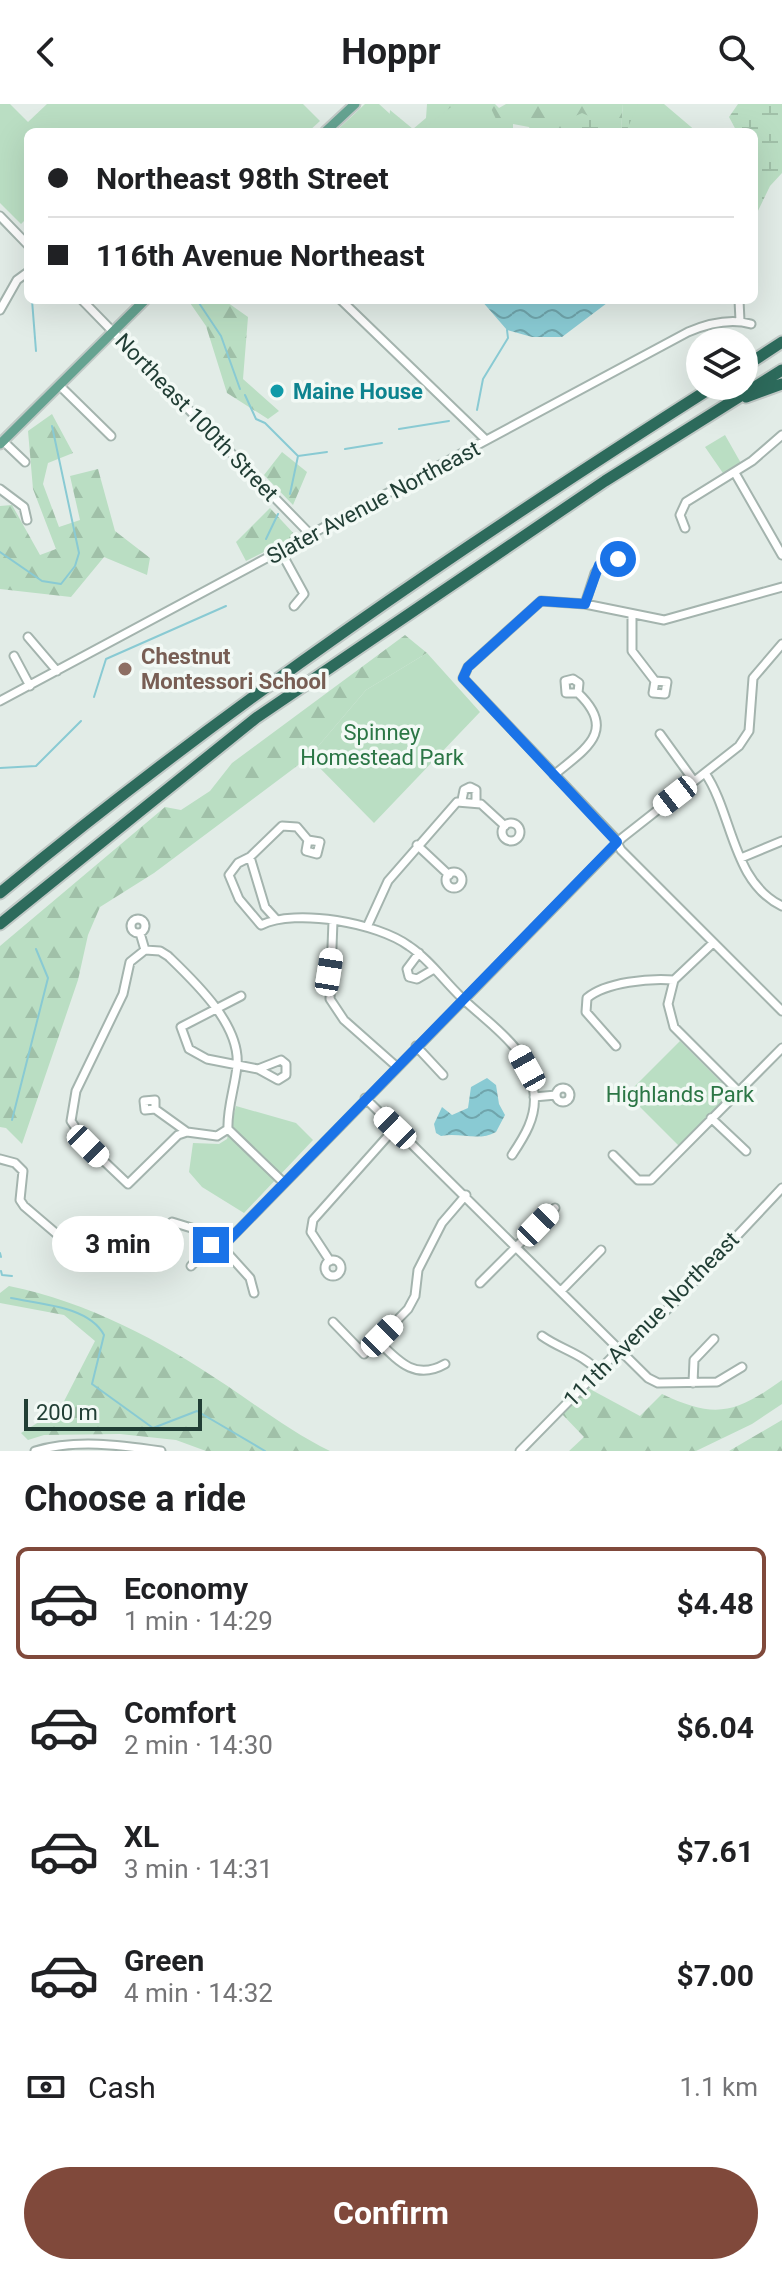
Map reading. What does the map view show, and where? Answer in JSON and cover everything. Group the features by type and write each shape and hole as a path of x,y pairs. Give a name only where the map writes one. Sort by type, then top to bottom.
{"highway":[{"path":"758,358 782,342"},
{"path":"758,385 782,370"},
{"path":"758,394 782,384"},
{"path":"0,893 99,811 348,627 693,400"},
{"path":"0,924 256,718 592,490 733,400"}],"main road":[{"path":"329,128 353,105"},
{"path":"1,442 141,304"}],"street":[{"path":"0,216 24,241"},
{"path":"0,310 17,280 24,275"},
{"name":"Northeast 100th Street","path":"86,304 311,535"},
{"path":"351,304 486,440"},
{"path":"739,304 740,321"},
{"name":"Slater Avenue Northeast","path":"0,701 688,332 740,321 751,324"},
{"path":"59,385 111,436"},
{"path":"685,528 680,515 683,505 735,473 782,435"},
{"path":"1,442 25,462"},
{"path":"735,473 782,555"},
{"path":"0,489 24,507 27,520"},
{"path":"281,552 304,594"},
{"path":"585,604 595,573 603,562"},
{"path":"294,606 311,586"},
{"path":"782,587 676,619 632,615 585,604 541,601 463,675 467,686 782,1011"},
{"path":"632,615 632,651 655,681"},
{"path":"28,637 57,671"},
{"path":"222,1247 617,842 745,740 749,731 753,678 782,644"},
{"path":"14,656 30,686"},
{"path":"554,775 589,746 597,733 596,716 578,693"},
{"path":"660,734 694,781"},
{"path":"705,773 741,858 760,892 782,906"},
{"path":"367,927 380,892 417,845 469,801 476,792 470,787 464,790 469,801 505,826"},
{"path":"308,840 297,827 282,826 250,857 238,863 229,875 233,888 261,925 275,918 333,921 367,927 406,943 419,953 462,998 515,1046 527,1068 534,1097 528,1132 512,1155"},
{"path":"741,858 782,841"},
{"path":"417,845 449,875"},
{"path":"250,857 265,907 275,918"},
{"path":"333,921 328,989 333,1006 396,1066"},
{"path":"140,933 145,950"},
{"path":"713,943 674,980 668,1004 674,1027 738,1091"},
{"path":"145,950 168,956 205,991 236,1048 237,1067 228,1129"},
{"path":"145,950 130,962 123,994 76,1091 71,1121 88,1146 128,1184 173,1139 187,1132"},
{"path":"419,953 407,969 409,977 417,979 434,969"},
{"path":"616,1046 590,1018 585,1003 592,993 658,978 674,980"},
{"path":"241,996 181,1027 189,1049 207,1059 258,1069"},
{"path":"416,1046 443,1075"},
{"path":"613,1155 635,1178 644,1182 651,1180 782,1048"},
{"path":"534,1097 556,1095"},
{"path":"365,1098 653,1381 717,1382 742,1367"},
{"path":"155,1109 187,1132 211,1137 228,1129"},
{"path":"711,1118 746,1151"},
{"path":"330,1261 311,1232 313,1220 395,1128"},
{"path":"228,1129 284,1183"},
{"path":"0,1159 15,1163 23,1171 20,1200 24,1206 65,1237 92,1264"},
{"name":"111th Avenue Northeast","path":"520,1451 619,1350 670,1307 782,1188"},
{"path":"333,1322 364,1354 408,1309 415,1296 418,1270 442,1223 466,1195"},
{"path":"480,1283 555,1208"},
{"path":"172,1222 198,1230 211,1245 222,1247 250,1278 254,1293"},
{"path":"191,1266 211,1245"},
{"path":"561,1291 601,1250"},
{"path":"542,1336 557,1347 589,1361 598,1371"},
{"path":"693,1383 694,1360 714,1339"},
{"path":"377,1340 410,1369 433,1371 445,1364"},
{"path":"35,1451 64,1444 90,1444 155,1451"}],"green space":[{"path":"0,104 10,104 28,122 47,104 303,104 320,121 312,128 24,128 24,221 21,224 0,203"},
{"path":"365,104 379,104 406,128 339,128"},
{"path":"427,104 495,104 499,108 506,104 623,104 621,128 529,128 513,124 513,128 414,128 426,118"},
{"path":"455,104 489,104 500,128 424,128"},
{"path":"623,104 664,104 692,128 621,128"},
{"path":"638,104 660,104 686,128 628,128"},
{"path":"738,104 782,104 782,173 770,186 758,211 758,128 735,128 729,117"},
{"path":"390,110 412,128 393,128 389,123"},
{"path":"582,113 616,128 567,128 562,122"},
{"path":"191,304 230,304 248,317 243,379 279,411 268,419 227,393 206,326"},
{"path":"52,414 73,453 48,463 43,484 59,527 80,520 70,476 98,469 115,531 150,558 147,575 104,557 71,597 0,589 0,506 12,505 40,555 56,549 33,489 28,431"},
{"path":"725,435 742,465 725,476 705,447"},
{"path":"282,452 307,472 293,505 264,475"},
{"path":"270,508 296,536 246,561 236,542"},
{"path":"405,635 427,653 366,690 309,757 154,873 100,907 88,935 78,980 22,1144 6,1128 0,1127 0,946 165,807 181,810 210,791 232,763"},
{"name":"Spinney Homestead Park","path":"427,653 480,712 374,823 309,757 366,690"},
{"name":"Highlands Park","path":"680,1041 732,1093 679,1146 627,1094"},
{"path":"236,1106 296,1123 313,1140 244,1213 202,1187 189,1172 193,1143 219,1144 227,1139"},
{"path":"9,1286 95,1312 149,1338 330,1451 206,1451 176,1440 120,1434 44,1435 28,1440 21,1433 60,1409 95,1341 64,1315 0,1303 0,1293"},
{"path":"782,1380 782,1404 752,1424 696,1451 569,1451 584,1437 561,1413 588,1388 640,1416 662,1394 696,1407 724,1409 751,1400"},
{"path":"782,1420 782,1451 729,1451"}],"water":[{"path":"484,304 606,304 562,337 532,337 507,330"},
{"path":"487,1078 496,1085 499,1104 505,1115 496,1132 476,1137 441,1136 436,1133 434,1124 442,1107 452,1115 468,1108 471,1087"}],"waterway":[{"path":"32,304 36,351"},
{"path":"200,304 221,336 240,389"},
{"path":"477,410 483,379 508,338 507,330"},
{"path":"245,395 256,419 265,423 298,456"},
{"path":"399,429 449,421"},
{"path":"0,552 42,581 61,584 75,566 79,553 52,426"},
{"path":"345,449 382,443"},
{"path":"290,494 298,456 327,452"},
{"path":"266,539 278,514"},
{"path":"94,697 106,659 226,606"},
{"path":"0,768 36,766 81,721"},
{"path":"12,1120 48,978 36,949"},
{"path":"0,1253 1,1257"},
{"path":"1,1271 2,1275 12,1276"},
{"path":"11,1298 75,1312 97,1325 104,1335 92,1384 153,1428 197,1411 265,1451"}],"place":[{"name":"Maine House","path":"277,391"},
{"name":"Chestnut Montessori School","path":"125,669"}],"route":[{"path":"211,1245 222,1247 617,842 467,686 463,678 468,667 541,601 551,599 585,604 599,565 603,562 609,568 616,565 618,559"}]}
